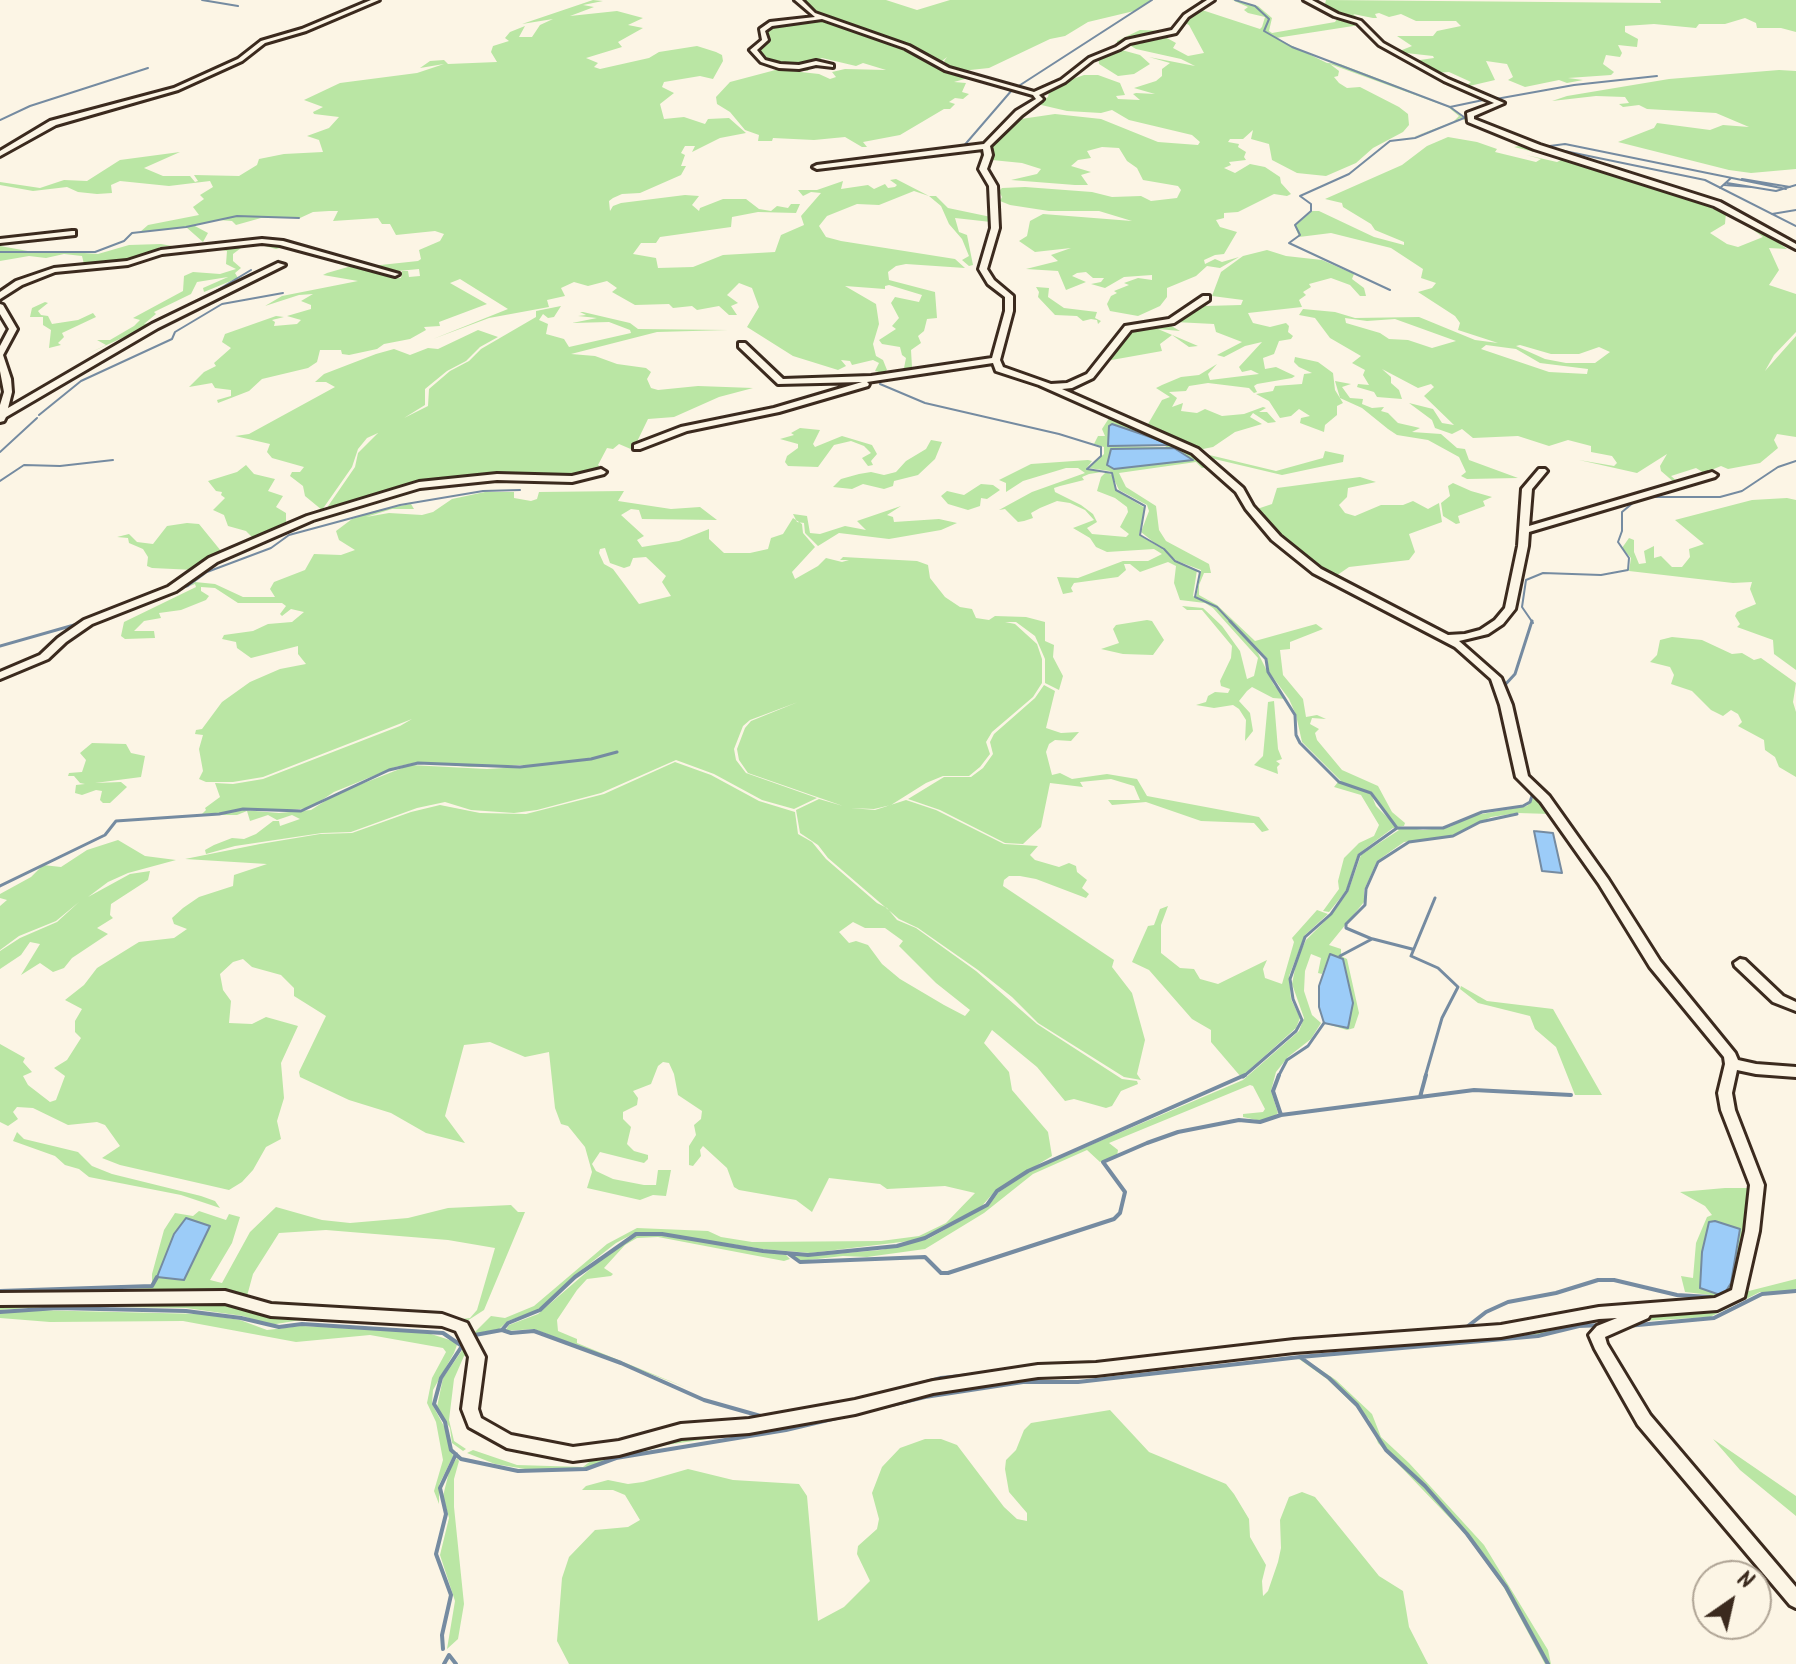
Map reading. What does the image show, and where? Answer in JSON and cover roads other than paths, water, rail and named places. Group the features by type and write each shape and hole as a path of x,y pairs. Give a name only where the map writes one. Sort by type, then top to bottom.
{"street":[{"path":"0,154 53,123 176,89 240,60 263,42 304,30 376,0"},
{"path":"798,0 805,10 822,18 907,47 961,75 1035,94 1040,99 1019,113 986,146 817,167"},
{"path":"1035,94 1063,81 1091,59 1128,41 1174,32 1186,16 1211,0"},
{"path":"1307,0 1336,15 1359,22 1381,44 1446,80 1500,103 1470,115 1471,120 1601,170 1717,204 1796,247"},
{"path":"822,18 770,24 762,30 765,40 753,50 763,61 772,65 831,66"},
{"path":"0,1299 225,1297 271,1310 442,1320 462,1327 477,1357 470,1409 475,1422 507,1441 573,1454 607,1450 681,1431 749,1426 855,1407 933,1387 1038,1371 1096,1369 1294,1346 1501,1331 1599,1313 1717,1304 1739,1293 1752,1231 1757,1185 1728,1110 1725,1093 1732,1064 1712,1030 1655,964 1545,799 1522,777 1506,705 1496,678 1483,664 1446,637 1403,619 1317,571 1276,538 1249,507 1240,490 1195,451 1042,383 999,369 996,360 1009,311 1009,296 991,282 983,269 995,228 993,186 983,169 988,155 986,146"},
{"path":"0,241 72,233"},
{"path":"0,296 26,279 54,270 123,264 161,252 262,241 395,274"},
{"path":"2,418 169,318 281,265"},
{"path":"1042,383 1063,387 1084,380 1128,328 1171,321 1206,298"},
{"path":"0,307 13,329 0,356 7,379 2,418"},
{"path":"742,345 802,401"},
{"path":"781,382 883,377 996,360"},
{"path":"637,447 684,429 802,401 883,377"},
{"path":"1446,637 1478,634 1505,616 1516,592 1527,489 1542,471"},
{"path":"0,676 44,657 74,630 88,622 172,589 213,560 310,518 419,485 497,477 572,479 601,472"},
{"path":"1525,530 1712,475"},
{"path":"1740,963 1778,999 1796,1007"},
{"path":"1732,1064 1796,1072"},
{"path":"1653,1309 1602,1330 1597,1335 1600,1345 1644,1420 1796,1600"}],"water":[{"path":"1112,424 1171,445 1108,446 1109,426"},
{"path":"1174,448 1193,460 1114,469 1107,465 1111,449"},
{"path":"1534,831 1553,833 1562,873 1542,871"},
{"path":"1330,954 1343,959 1353,1003 1348,1028 1324,1023 1319,1007 1319,986"},
{"path":"186,1218 210,1226 184,1280 157,1277 174,1234"},
{"path":"1709,1222 1740,1229 1731,1283 1723,1296 1700,1288 1702,1252"}],"waterway":[{"path":"202,0 238,6"},
{"path":"1014,89 1152,0"},
{"path":"1235,0 1255,6 1269,19 1264,31 1292,47 1450,107"},
{"path":"0,120 30,106 148,68"},
{"path":"1496,99 1574,85 1657,76"},
{"path":"962,148 1012,90"},
{"path":"1450,107 1488,99"},
{"path":"1450,107 1468,120"},
{"path":"1390,290 1289,243 1300,235 1295,225 1311,211 1311,204 1300,196 1349,174 1390,141 1415,138 1464,118"},
{"path":"1542,147 1565,144 1784,189"},
{"path":"1550,148 1705,180 1720,188"},
{"path":"1720,188 1731,178"},
{"path":"1742,179 1790,187"},
{"path":"1727,183 1776,191 1784,189"},
{"path":"1724,185 1751,187"},
{"path":"1790,187 1796,185"},
{"path":"1784,189 1790,187"},
{"path":"1720,188 1772,214"},
{"path":"1772,214 1796,210"},
{"path":"1772,214 1796,226"},
{"path":"0,252 95,252 124,241 132,233 186,227 237,216 299,218"},
{"path":"201,300 251,270"},
{"path":"39,415 81,381 172,339 175,332 222,304 283,293"},
{"path":"880,384 925,403 1059,434 1101,447 1101,456 1087,469 1112,473 1116,490 1145,506 1140,535 1164,549 1175,561 1200,572 1195,597 1217,607 1232,623"},
{"path":"0,452 37,418"},
{"path":"0,481 24,465 60,466 113,460"},
{"path":"1532,621 1522,607 1526,580 1543,573 1601,575 1628,570 1629,558 1618,542 1622,531 1622,512 1634,502 1650,497 1720,497 1742,491 1778,467 1796,461"},
{"path":"176,590 188,586 207,572 271,548 289,535 400,505 483,491 520,490"},
{"path":"1230,621 1266,659 1268,672 1295,715 1296,735 1300,743 1339,782 1371,793 1397,828"},
{"path":"1503,687 1515,674 1532,621"},
{"path":"0,646 81,623"},
{"path":"0,886 105,835 116,821 219,814 243,809 301,811 389,770 418,763 520,767 591,759 617,752"},
{"path":"1397,828 1443,828 1482,812 1523,806 1530,802 1533,793"},
{"path":"1340,956 1372,939 1346,928 1346,924 1365,905 1366,889 1378,862 1409,842 1453,836 1480,822 1517,814"},
{"path":"1243,1077 1296,1031 1302,1020 1293,999 1290,979 1305,937 1331,914 1347,891 1359,855 1397,828"},
{"path":"1425,1077 1442,1018 1458,987 1438,968 1411,956 1435,898"},
{"path":"1373,939 1412,949"},
{"path":"1279,1075 1287,1060 1308,1046 1324,1023"},
{"path":"502,1330 508,1323 540,1310 575,1277 636,1234 662,1234 763,1251 808,1255 897,1246 925,1238 987,1205 997,1191 1028,1171 1245,1075"},
{"path":"1279,1075 1273,1091 1281,1115"},
{"path":"1420,1097 1426,1075"},
{"path":"1420,1097 1474,1090 1571,1095"},
{"path":"1281,1115 1420,1097"},
{"path":"789,1254 800,1262 925,1257 941,1273 948,1273 1114,1219 1120,1213 1125,1192 1103,1162 1178,1132 1239,1120 1260,1122 1281,1115"},
{"path":"0,1291 152,1286 157,1277"},
{"path":"1463,1330 1486,1312 1508,1302 1556,1293 1598,1280 1614,1280 1677,1295 1710,1297"},
{"path":"1627,1326 1714,1318 1762,1294 1796,1291"},
{"path":"0,1312 57,1308 186,1311 241,1318 279,1327 302,1324 443,1333 462,1346 441,1378 434,1404 445,1422 451,1450 456,1454"},
{"path":"1300,1357 1538,1336 1579,1326 1603,1325"},
{"path":"475,1335 502,1330"},
{"path":"502,1330 511,1333 534,1331 621,1363 704,1400 764,1417"},
{"path":"1145,1357 1237,1347"},
{"path":"456,1454 461,1459 518,1471 586,1469 616,1458 786,1430 925,1397 1023,1382 1078,1382 1300,1357"},
{"path":"1300,1357 1329,1378 1357,1405 1386,1450 1425,1486 1467,1534 1506,1587 1548,1664"},
{"path":"978,1374 1010,1369"},
{"path":"908,1387 941,1378 971,1375"},
{"path":"443,1649 442,1635 451,1595 436,1554 446,1514 440,1488 456,1454"},
{"path":"444,1664 449,1655 456,1664"}]}
